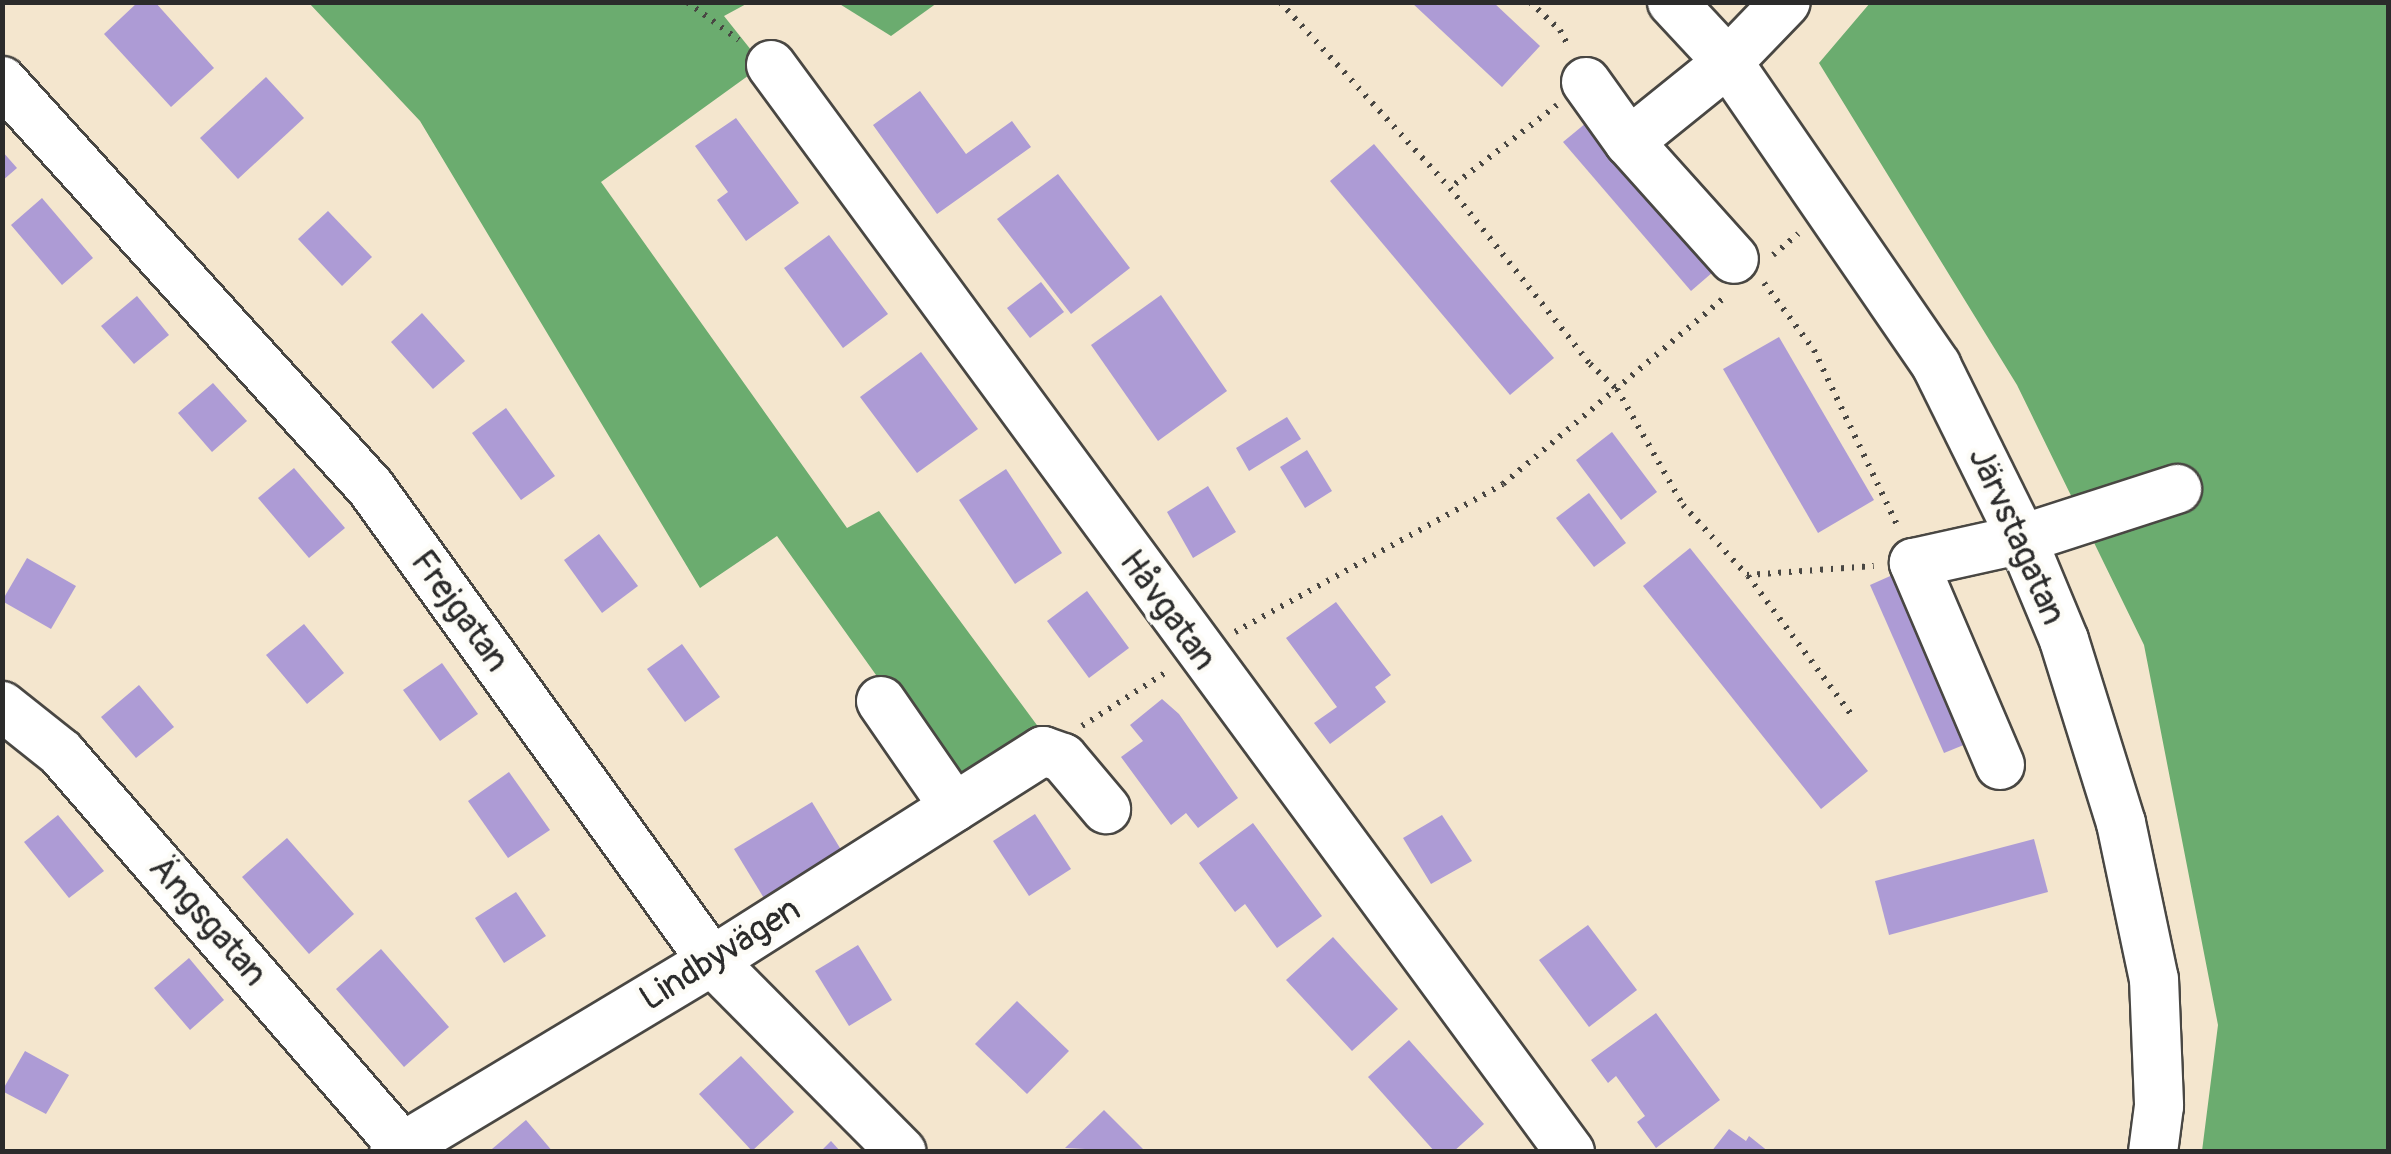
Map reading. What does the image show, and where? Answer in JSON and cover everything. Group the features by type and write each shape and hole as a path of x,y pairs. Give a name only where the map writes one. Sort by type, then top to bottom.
{"street":[{"name":"Järvstagatan","path":"1672,2 1728,62 1936,365 2022,538 2064,640 2121,824 2154,979 2159,1106 2153,1152"},
{"path":"1629,142 1728,62 1786,2"},
{"name":"Håvgatan","path":"772,65 1199,652 1570,1152"},
{"name":"Frejgatan","path":"2,81 371,488 712,961 902,1152"},
{"path":"1586,82 1629,142 1747,271"},
{"path":"2000,765 1914,563 2022,538 2177,490"},
{"path":"881,700 954,808"},
{"name":"Ängsgatan","path":"2,706 61,754 398,1149"},
{"path":"1043,751 1063,758 1106,809"},
{"name":"Lindbyvägen","path":"398,1149 712,961 1043,751"}],"path":[{"path":"688,2 772,65"},
{"path":"1280,2 1450,188 1590,364 1617,389 1683,505 1748,575 1853,716"},
{"path":"1450,188 1586,82 1560,30 1530,2"},
{"path":"1043,751 1199,652 1504,484 1617,389 1747,271 1828,208"},
{"path":"1747,271 1814,350 1914,563 1748,575"}],"green space":[{"path":"309,3 748,3 724,16 763,65 601,182 847,528 879,511 1045,736 958,790 777,536 700,588 420,121"},
{"path":"838,3 937,3 891,36"},
{"path":"1870,3 2388,3 2388,1151 2202,1151 2218,1025 2144,645 2017,385 1819,63"}],"building":[{"path":"138,2 155,2 214,68 171,107 104,34"},
{"path":"1411,2 1493,2 1540,46 1502,87"},
{"path":"266,77 304,118 238,179 200,138"},
{"path":"920,91 966,154 1012,121 1031,147 937,214 873,125"},
{"path":"736,118 799,203 746,241 717,200 728,192 695,146"},
{"path":"1586,123 1713,272 1691,291 1563,142"},
{"path":"1374,144 1554,358 1510,395 1330,181"},
{"path":"2,151 17,168 2,181"},
{"path":"1058,174 1130,268 1071,314 997,219"},
{"path":"42,198 93,258 62,285 11,225"},
{"path":"328,211 372,257 342,286 298,239"},
{"path":"829,235 888,314 843,348 784,268"},
{"path":"1041,282 1064,312 1030,338 1007,308"},
{"path":"1161,295 1227,391 1158,441 1091,345"},
{"path":"137,296 169,335 134,364 101,326"},
{"path":"422,313 465,361 433,389 391,342"},
{"path":"1779,337 1874,500 1818,533 1723,369"},
{"path":"921,352 978,429 917,473 860,397"},
{"path":"213,383 247,421 212,452 178,413"},
{"path":"506,408 555,476 521,500 472,433"},
{"path":"1287,417 1301,439 1249,471 1236,448"},
{"path":"1612,432 1657,492 1621,520 1576,460"},
{"path":"1307,450 1332,491 1305,508 1280,467"},
{"path":"294,468 345,528 309,558 258,498"},
{"path":"1006,469 1062,553 1015,584 959,500"},
{"path":"1208,486 1236,532 1193,558 1167,512"},
{"path":"1589,493 1626,543 1594,567 1556,518"},
{"path":"599,534 638,586 602,613 564,560"},
{"path":"1690,548 1868,771 1821,809 1643,586"},
{"path":"27,558 76,586 51,629 2,601"},
{"path":"1897,573 1971,742 1944,753 1870,585"},
{"path":"1087,591 1129,648 1089,678 1047,621"},
{"path":"1336,602 1391,675 1375,687 1386,702 1330,744 1314,723 1337,707 1286,638"},
{"path":"304,624 344,673 307,704 266,655"},
{"path":"682,644 720,697 685,722 647,669"},
{"path":"442,663 478,714 440,741 403,690"},
{"path":"139,685 174,727 136,758 101,717"},
{"path":"1162,699 1179,714 1238,798 1198,828 1186,813 1171,825 1121,757 1143,741 1130,725"},
{"path":"509,772 550,830 508,858 468,801"},
{"path":"812,802 843,853 765,900 734,849"},
{"path":"1035,814 1071,869 1029,896 993,841"},
{"path":"58,815 104,871 69,898 24,842"},
{"path":"1442,815 1472,861 1431,884 1403,838"},
{"path":"1253,823 1322,916 1277,948 1245,904 1235,912 1199,863"},
{"path":"287,838 354,914 309,954 242,877"},
{"path":"2034,839 2048,892 1889,935 1875,881"},
{"path":"516,892 546,936 504,963 475,918"},
{"path":"1588,925 1637,990 1589,1027 1539,960"},
{"path":"1333,937 1398,1009 1352,1051 1286,980"},
{"path":"858,945 892,1000 849,1026 815,971"},
{"path":"381,949 449,1027 404,1067 336,989"},
{"path":"189,958 224,1000 190,1030 154,988"},
{"path":"1017,1001 1069,1051 1027,1094 975,1044"},
{"path":"1656,1013 1720,1100 1656,1148 1637,1122 1645,1116 1616,1076 1608,1083 1591,1060"},
{"path":"1409,1040 1484,1124 1453,1152 1435,1152 1368,1077"},
{"path":"25,1051 69,1075 46,1114 2,1091"},
{"path":"741,1056 794,1112 752,1151 699,1094"},
{"path":"1104,1110 1146,1152 1065,1148"},
{"path":"526,1120 553,1152 494,1152 492,1149"},
{"path":"1729,1129 1746,1141 1749,1136 1769,1152 1711,1152"},
{"path":"831,1141 841,1152 820,1152"}]}
